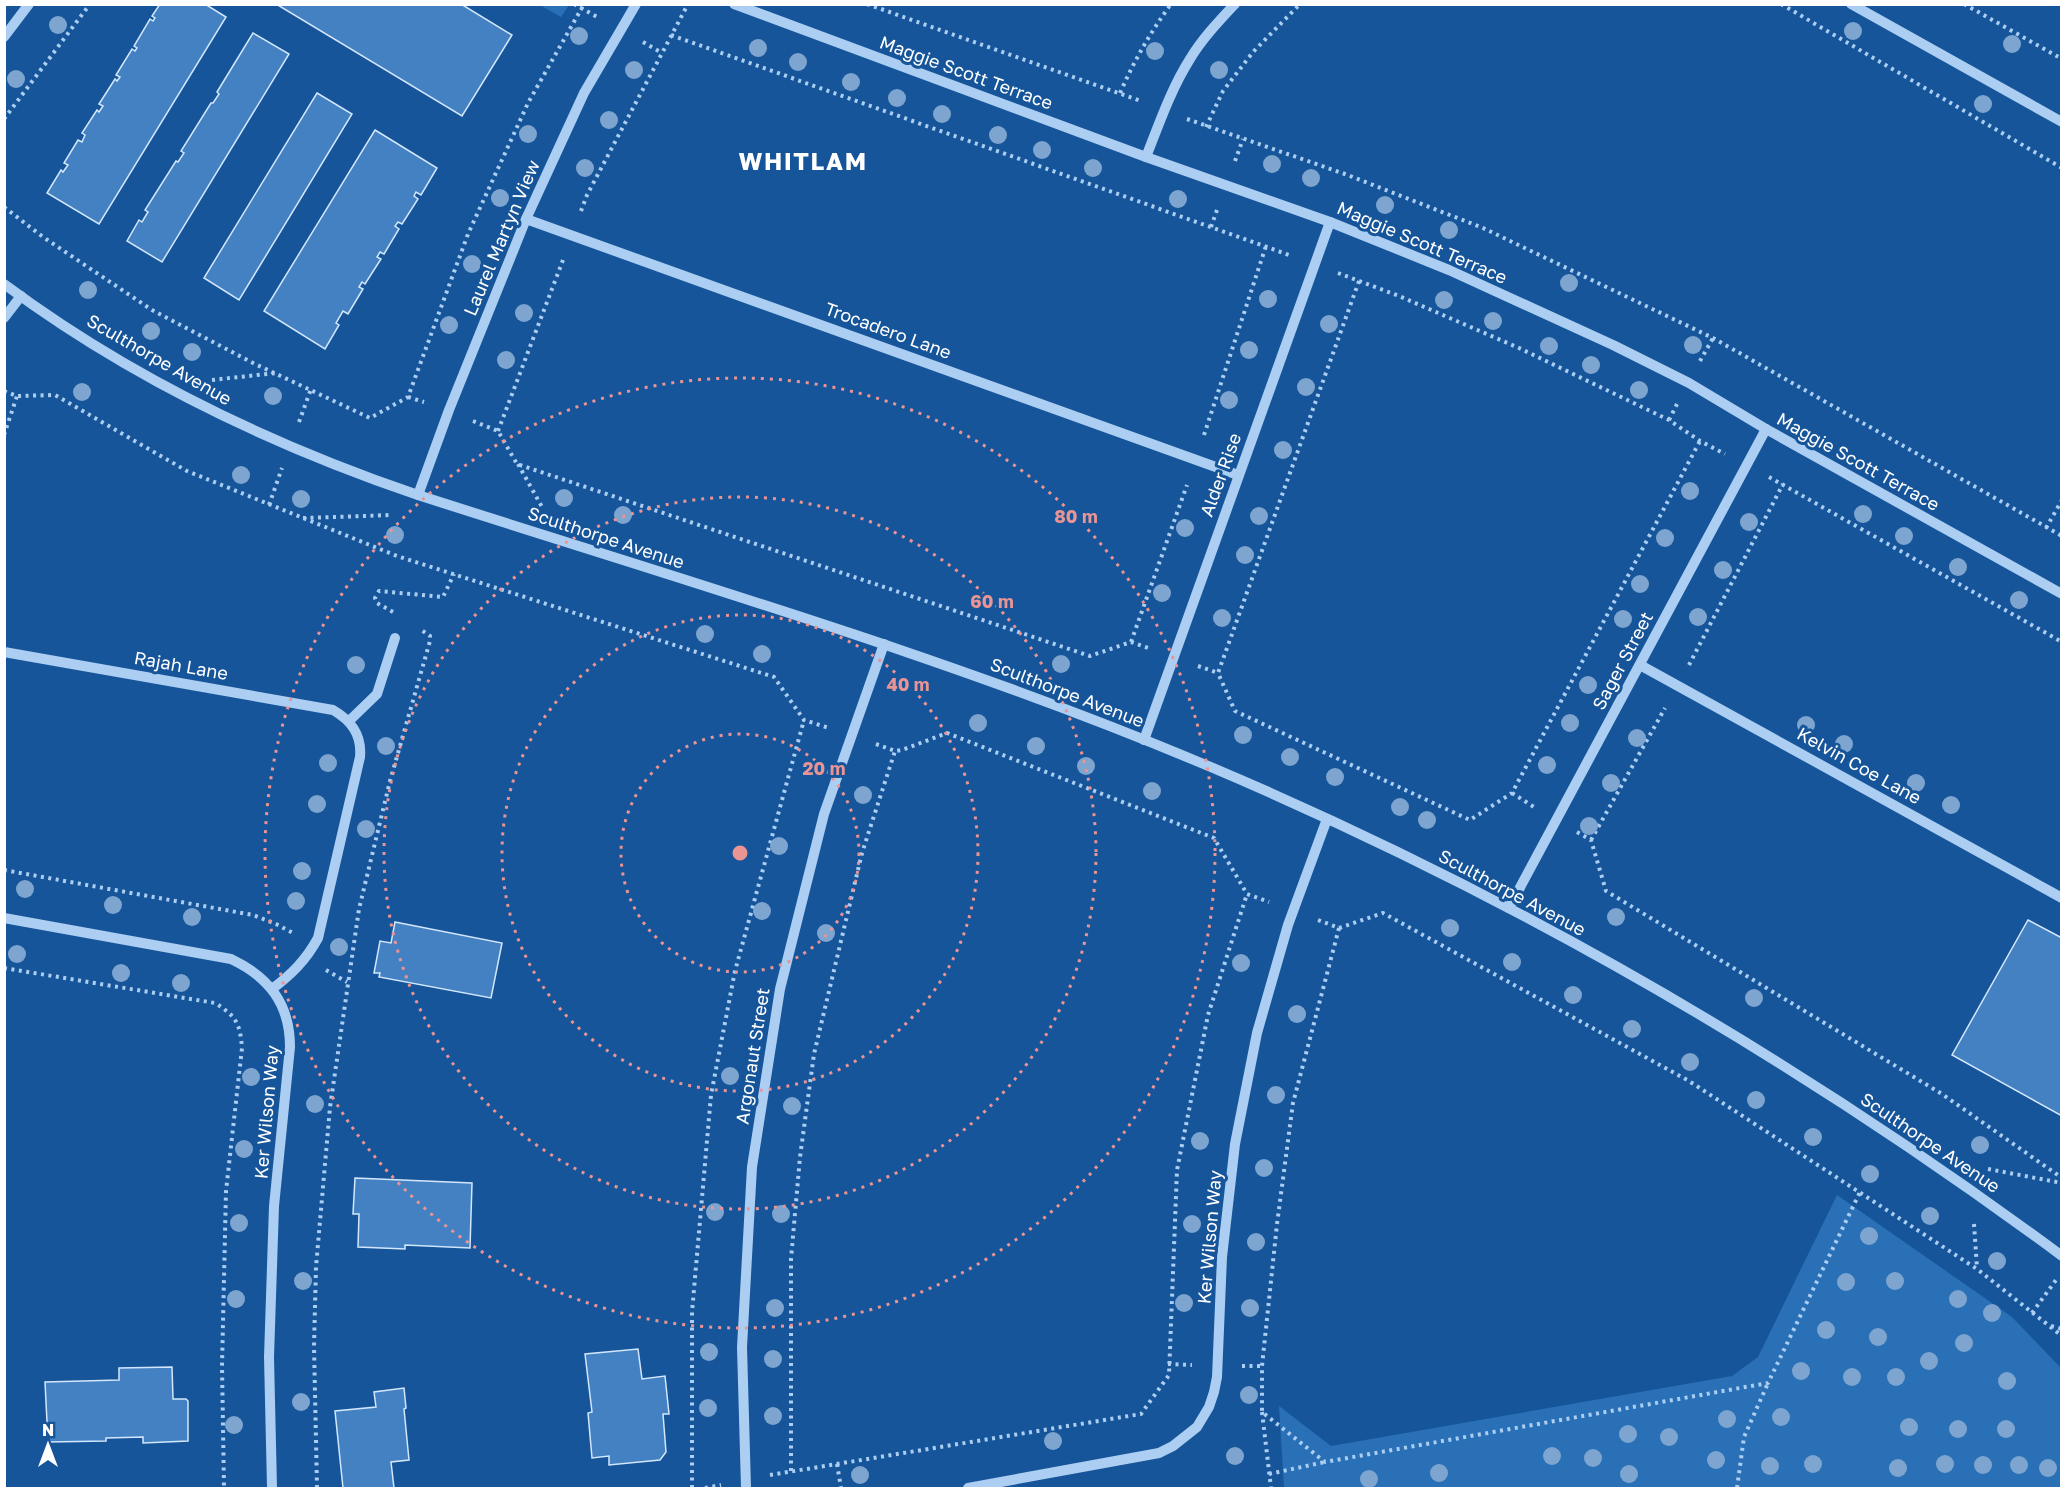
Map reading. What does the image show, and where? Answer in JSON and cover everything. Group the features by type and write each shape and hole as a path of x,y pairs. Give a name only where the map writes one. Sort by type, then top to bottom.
{"street":[{"path":"4,37 29,4"},
{"name":"Laurel Martyn View","path":"418,495 449,410 526,219 584,93 636,4"},
{"name":"Maggie Scott Terrace","path":"734,4 1146,157 1330,222 1449,270 1613,345 1689,383 1766,429 2061,594"},
{"path":"1146,157 1164,110 1190,58 1235,4"},
{"path":"1851,4 2061,122"},
{"name":"Trocadero Lane","path":"526,219 1238,475"},
{"name":"Alder Rise","path":"1144,740 1330,222"},
{"name":"Sculthorpe Avenue","path":"4,284 90,342 162,385 236,422 348,470 418,495 884,644 1058,706 1236,778 1327,819 1509,908 1684,1005 1854,1111 2061,1256"},
{"path":"4,318 21,296"},
{"name":"Sager Street","path":"1509,908 1766,429"},
{"path":"272,989 295,971 310,953 318,938 360,757 359,739 349,721 377,694 395,638"},
{"name":"Argonaut Street","path":"746,1484 742,1347 752,1167 780,989 824,814 884,644"},
{"name":"Rajah Lane","path":"4,652 333,710 349,721"},
{"name":"Kelvin Coe Lane","path":"1640,665 2061,898"},
{"name":"Ker Wilson Way","path":"968,1488 1159,1453 1173,1446 1191,1432 1209,1407 1217,1377 1222,1257 1235,1144 1255,1044 1288,925 1327,819"},
{"name":"Ker Wilson Way","path":"4,918 224,957 251,969 272,989 286,1017 290,1047 274,1206 269,1358 272,1488"}],"path":[{"path":"4,119 90,4"},
{"path":"4,207 43,237 152,310 370,418 408,397 468,234 528,102 585,4"},
{"path":"688,4 671,35 1266,246"},
{"path":"867,4 1120,93 1134,59 1170,4"},
{"path":"1300,4 1253,52 1223,91 1206,127 1345,174 1483,228 1713,338 2061,536"},
{"path":"1781,4 2061,168"},
{"path":"1964,4 2061,59"},
{"path":"1359,281 1519,348 1668,420 1700,441 1512,793 1470,820 1235,711 1218,673 1359,281"},
{"path":"208,380 277,373"},
{"path":"4,391 17,396 55,395 187,471 397,556 774,677 804,720 735,971 711,1095 692,1312 692,1488"},
{"path":"4,435 17,396"},
{"path":"498,431 561,540"},
{"path":"517,464 1090,656 1131,642"},
{"path":"1783,484 2061,642"},
{"path":"2046,528 2061,500"},
{"path":"300,518 393,515"},
{"path":"397,615 377,603 375,598 379,591 443,597 454,574"},
{"path":"317,1488 314,1346 316,1267 330,1107 359,909 390,781 430,641 430,636 417,628"},
{"path":"705,1488 746,1484 791,1471 1141,1414 1168,1375 1177,1170 1208,1015 1247,894 1215,838 948,733 894,751 862,853 814,1054 800,1157 791,1259 791,1471"},
{"path":"1591,840 1606,891 1942,1094 2061,1178"},
{"path":"4,870 254,915 293,934 329,973 347,982"},
{"path":"1271,1488 1262,1412 1262,1366 1293,1103 1339,928 1383,913 1689,1081 1977,1269 2061,1336"},
{"path":"4,968 215,1003 231,1013 240,1029 242,1048 226,1191 222,1366 224,1488"},
{"path":"1971,1191 1977,1269"},
{"path":"1737,1488 1744,1437 1860,1192"},
{"path":"2032,1313 2061,1272"},
{"path":"2048,1325 2061,1329"},
{"path":"1269,1473 1768,1383"},
{"path":"1262,1412 1325,1462"},
{"path":"837,1464 841,1488"}],"shaded area":[{"path":"540,5 569,5 561,17"},
{"path":"1837,1195 2012,1317 2061,1368 2061,1488 1284,1488 1279,1406 1331,1446 1732,1376 1758,1357"}],"building":[{"path":"160,4 205,4 226,17 99,224 47,193 61,170 63,172 68,165 64,163 78,140 82,142 85,135 82,133 97,110 99,112 103,106 99,104 115,79 117,81 120,77 116,75 132,49 135,51 137,48 134,46 150,19 153,21 155,18 152,16"},
{"path":"276,4 461,4 512,35 462,116"},
{"path":"253,33 289,54 162,262 127,241 139,220 142,222 148,212 145,210 176,161 178,162 184,153 181,151 219,94 217,92"},
{"path":"317,93 352,114 239,300 204,278"},
{"path":"375,130 437,168 421,195 416,192 414,196 418,199 402,224 398,222 395,226 399,229 384,254 380,252 377,257 381,259 365,284 362,282 359,287 363,289 348,314 343,311 336,323 339,325 325,349 264,311"},
{"path":"2028,920 2062,938 2062,1116 1952,1055"},
{"path":"395,922 502,943 491,998 379,977 380,973 374,973 380,941 391,943"},
{"path":"355,1178 472,1183 470,1248 405,1245 405,1249 358,1247 359,1214 353,1214"},
{"path":"638,1349 642,1379 665,1376 669,1414 663,1414 666,1452 660,1460 609,1465 609,1456 592,1458 588,1413 592,1412 585,1354"},
{"path":"172,1367 173,1399 188,1401 188,1441 143,1443 143,1437 106,1438 106,1441 48,1442 45,1382 119,1380 119,1368"},
{"path":"404,1388 409,1460 391,1462 394,1488 343,1488 335,1411 376,1407 374,1392"}],"district":[{"name":"WHITLAM","path":"803,162"}]}
